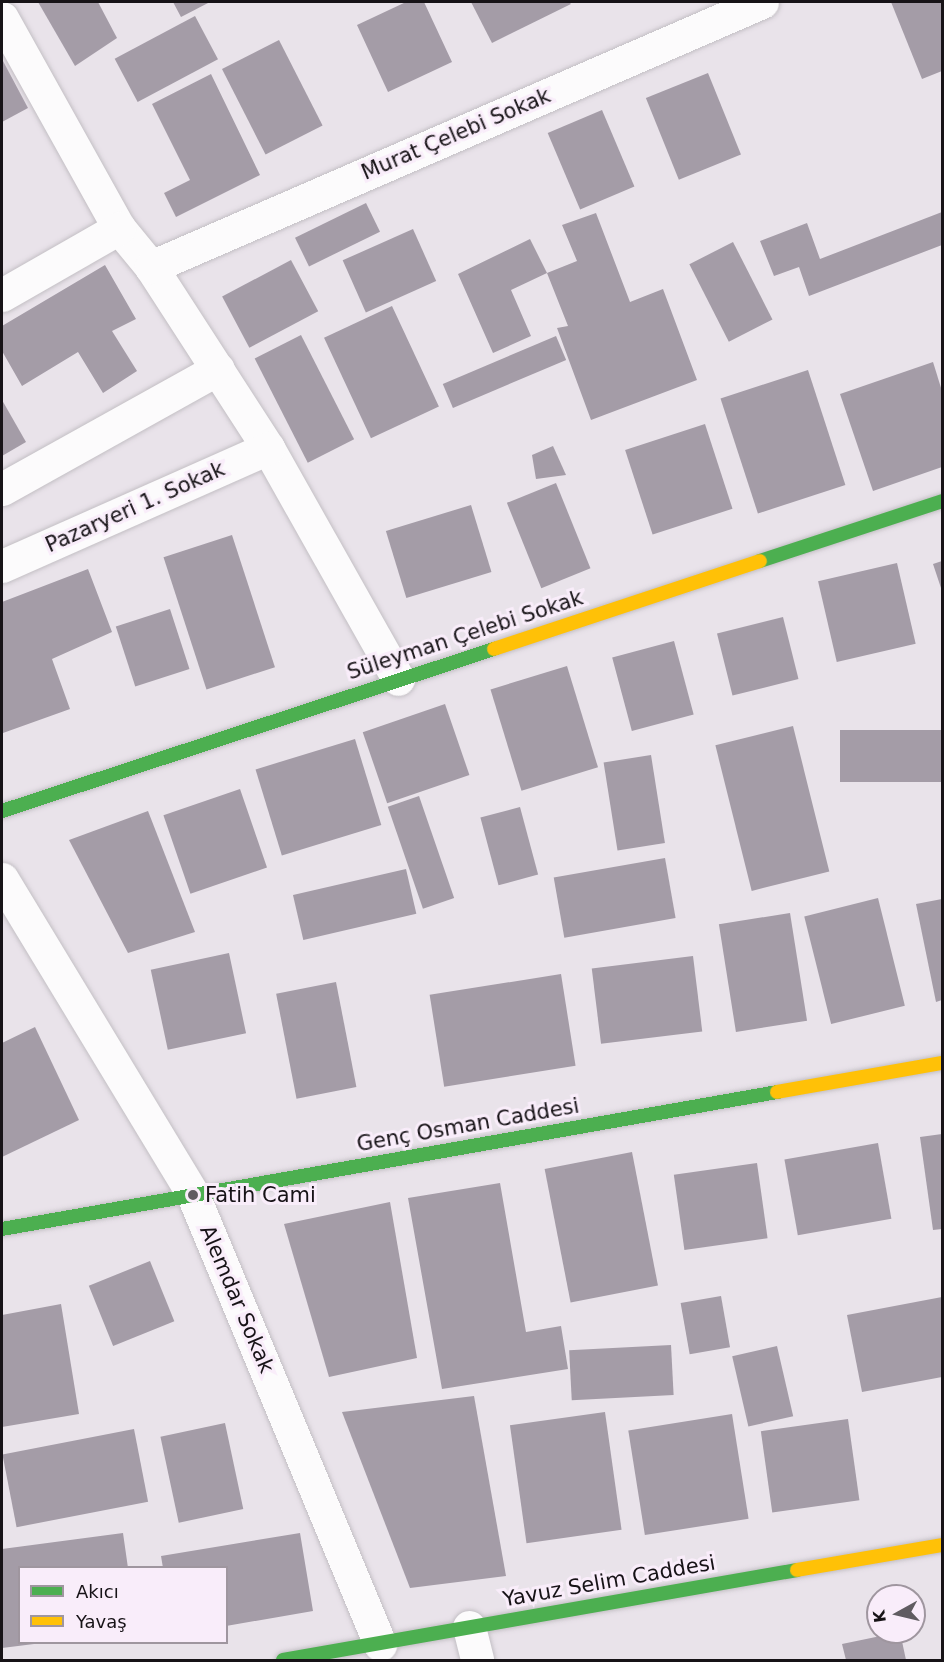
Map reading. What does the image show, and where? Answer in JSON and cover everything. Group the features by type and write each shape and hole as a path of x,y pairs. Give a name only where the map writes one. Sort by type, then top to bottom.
{"street":[{"name":"Murat Çelebi Sokak","path":"151,267 762,2"},
{"path":"2,18 118,228 151,267 268,448 398,679"},
{"path":"2,295 118,228"},
{"path":"2,489 218,369"},
{"name":"Pazaryeri 1. Sokak","path":"2,566 268,448"},
{"name":"Süleyman Çelebi Sokak","path":"2,811 942,501"},
{"name":"Alemdar Sokak","path":"2,879 194,1195 380,1645"},
{"name":"Genç Osman Caddesi","path":"2,1229 942,1063"},
{"name":"Yavuz Selim Caddesi","path":"283,1660 380,1645 469,1627 942,1545"},
{"path":"469,1627 477,1660"}],"building":[{"path":"38,2 98,2 117,38 75,66"},
{"path":"173,2 210,2 181,17"},
{"path":"406,2 424,2 452,62 388,92 357,25"},
{"path":"471,2 569,2 571,4 492,43"},
{"path":"891,2 942,2 942,71 922,79"},
{"path":"195,16 218,59 138,102 115,59"},
{"path":"279,40 323,126 266,155 222,69"},
{"path":"2,59 28,108 2,122"},
{"path":"708,73 741,155 679,180 646,98"},
{"path":"211,74 260,175 176,217 164,193 190,180 152,104"},
{"path":"602,110 634,186 580,209 548,133"},
{"path":"366,203 380,232 309,266 295,238"},
{"path":"942,212 942,245 809,296 799,267 774,276 760,241 807,223 820,259"},
{"path":"596,213 630,302 663,289 697,380 591,420 557,328 568,326 547,273 577,261 562,225"},
{"path":"413,229 436,281 366,312 343,260"},
{"path":"530,239 547,273 511,290 531,336 493,353 458,274"},
{"path":"733,242 772,320 729,342 689,264"},
{"path":"291,260 318,311 249,348 222,297"},
{"path":"105,265 136,319 112,331 137,371 103,393 78,352 22,386 2,351 2,326"},
{"path":"392,306 439,407 371,438 324,338"},
{"path":"301,335 354,439 308,463 255,359"},
{"path":"556,336 566,360 453,408 443,384"},
{"path":"933,362 942,391 942,467 873,491 840,394"},
{"path":"808,370 845,485 758,514 721,398"},
{"path":"2,400 26,442 2,456"},
{"path":"705,424 733,509 653,535 625,450"},
{"path":"553,446 566,475 536,479 532,455"},
{"path":"556,483 590,568 541,588 507,503"},
{"path":"471,505 491,572 406,598 386,531"},
{"path":"232,535 275,667 206,689 164,557"},
{"path":"942,561 942,591 933,564"},
{"path":"897,563 916,644 837,662 818,581"},
{"path":"88,569 112,632 52,659 70,709 3,733 2,602"},
{"path":"170,609 189,669 135,687 116,627"},
{"path":"783,617 798,679 733,696 717,633"},
{"path":"674,641 694,714 632,731 612,658"},
{"path":"567,666 598,767 521,791 490,689"},
{"path":"445,704 469,775 387,803 363,732"},
{"path":"793,726 829,872 752,891 715,745"},
{"path":"840,730 942,730 942,782 840,782"},
{"path":"355,739 381,825 282,855 256,769"},
{"path":"651,755 665,843 618,850 604,763"},
{"path":"240,789 267,867 190,894 163,815"},
{"path":"419,796 454,898 423,909 388,807"},
{"path":"520,807 538,875 499,885 480,818"},
{"path":"148,811 195,932 128,953 69,840"},
{"path":"665,858 676,918 564,938 554,878"},
{"path":"406,869 416,914 303,940 293,895"},
{"path":"878,898 905,1006 831,1024 804,916"},
{"path":"942,899 942,1000 936,1002 916,904"},
{"path":"790,913 807,1021 736,1032 719,924"},
{"path":"229,953 246,1033 168,1050 151,970"},
{"path":"693,956 702,1031 601,1044 592,968"},
{"path":"561,974 576,1066 444,1087 430,995"},
{"path":"336,982 356,1087 297,1099 276,994"},
{"path":"35,1027 79,1120 2,1157 2,1043"},
{"path":"942,1134 942,1229 933,1230 920,1137"},
{"path":"878,1143 891,1219 798,1235 784,1159"},
{"path":"632,1152 658,1286 571,1302 545,1169"},
{"path":"757,1163 768,1238 684,1250 674,1175"},
{"path":"500,1183 526,1332 561,1326 568,1369 442,1389 408,1198"},
{"path":"390,1202 417,1358 329,1377 284,1224"},
{"path":"150,1261 174,1321 113,1346 89,1286"},
{"path":"721,1296 730,1347 690,1354 681,1303"},
{"path":"942,1297 942,1377 862,1392 847,1315"},
{"path":"61,1304 79,1414 2,1427 2,1315"},
{"path":"671,1345 674,1395 572,1400 569,1350"},
{"path":"777,1346 793,1416 748,1427 732,1356"},
{"path":"474,1396 506,1576 410,1588 342,1412"},
{"path":"605,1412 622,1530 526,1543 510,1425"},
{"path":"732,1414 749,1519 645,1535 628,1430"},
{"path":"848,1419 859,1500 772,1512 761,1431"},
{"path":"225,1423 243,1509 179,1523 160,1437"},
{"path":"134,1429 148,1502 17,1527 2,1455"},
{"path":"123,1533 128,1566 18,1566 18,1644 34,1644 2,1648 2,1549"},
{"path":"300,1533 313,1611 228,1626 228,1566 163,1566 161,1556"},
{"path":"866,1639 866,1644 903,1644 906,1660 846,1660 842,1644"}],"traffic: fast":[{"path":"760,561 942,501"},
{"path":"2,811 494,649"},
{"path":"2,1229 777,1092"},
{"path":"283,1660 797,1570"}],"traffic: slow":[{"path":"494,649 760,561"},
{"path":"777,1092 942,1063"},
{"path":"797,1570 942,1545"}],"place":[{"name":"Fatih Cami","path":"193,1195"}]}
